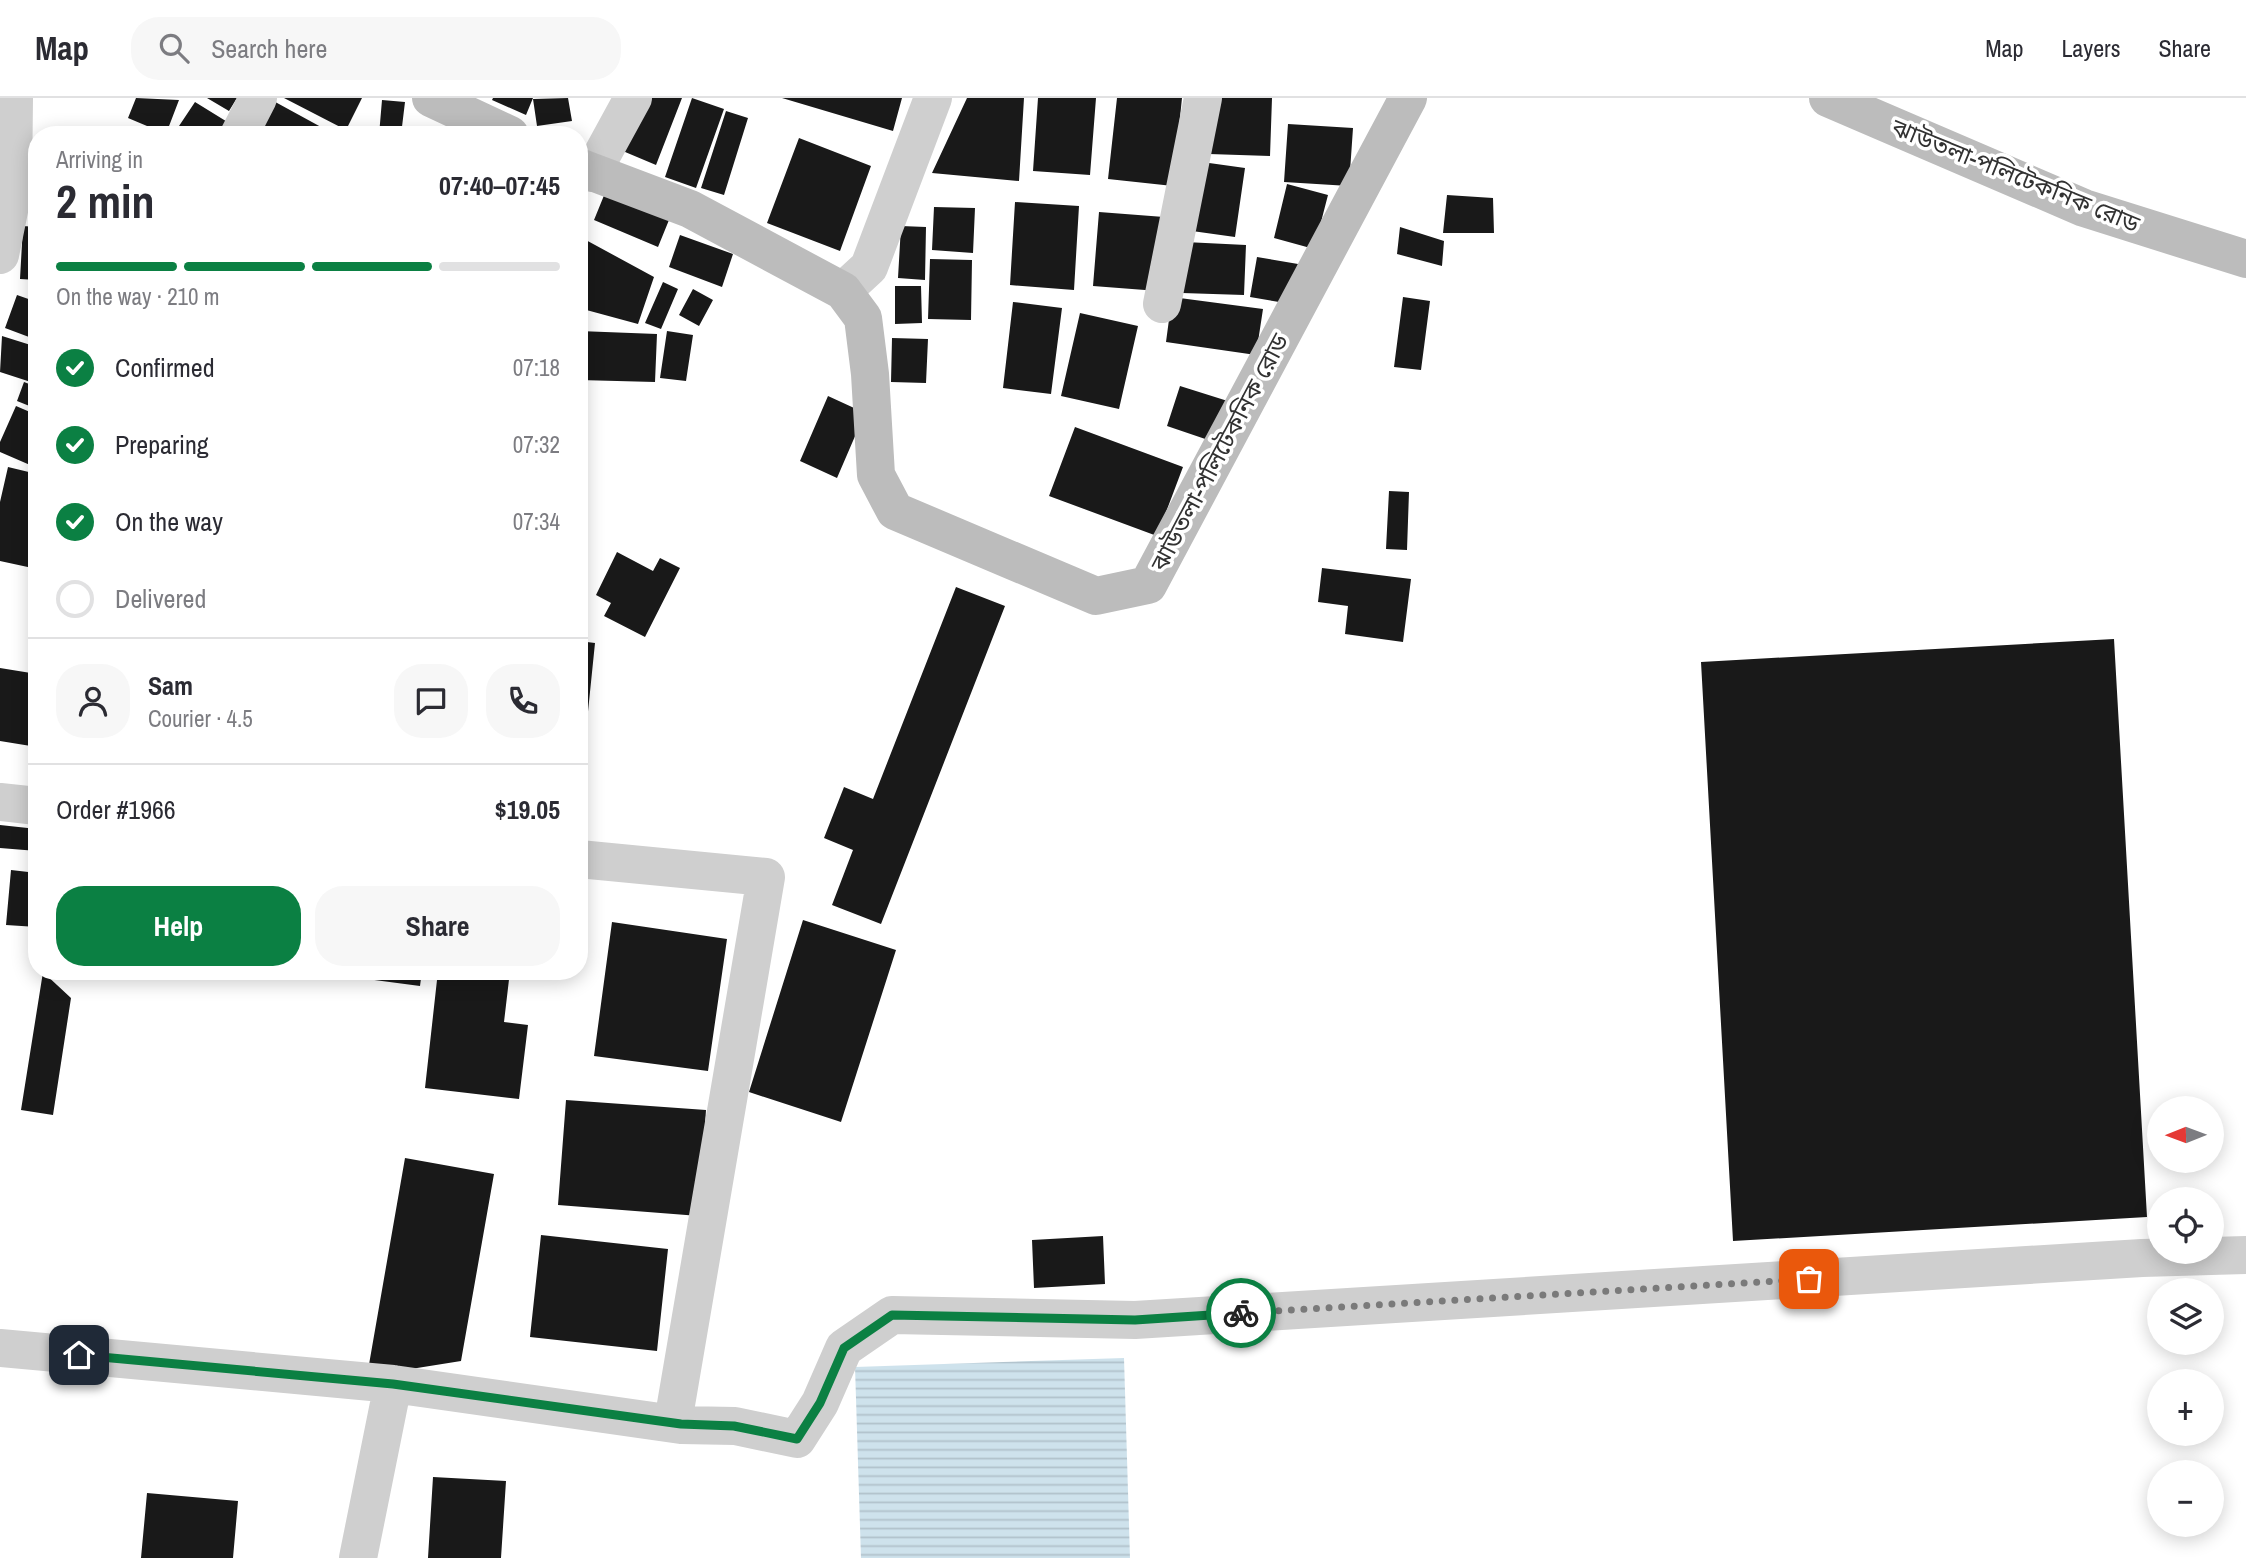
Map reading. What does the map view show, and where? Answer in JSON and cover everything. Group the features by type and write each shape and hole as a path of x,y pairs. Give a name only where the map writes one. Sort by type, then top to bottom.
{"main road":[{"path":"431,98 491,126"},
{"name":"ঝাউতলা-পলিটেকনিক রোড","path":"588,171 690,209 844,291 863,318 870,374 876,475 895,511 1096,596 1148,585 1408,98"},
{"name":"ঝাউতলা-পলিটেকনিক রোড","path":"1828,98 2084,208 2246,259"}],"street":[{"path":"0,255 13,191 14,98"},
{"path":"244,126 258,98"},
{"path":"588,167 633,98"},
{"path":"844,291 869,268 933,98"},
{"path":"1162,304 1203,98"},
{"path":"0,802 28,805"},
{"path":"588,860 766,877 673,1422"},
{"path":"0,1348 393,1384 681,1424 734,1426 797,1439 820,1403 844,1348 892,1315 1135,1320 2143,1258 2246,1255"},
{"path":"358,1558 393,1384"}],"water":[{"path":"1124,1358 1130,1558 861,1558 855,1367"}],"building":[{"path":"136,98 179,100 169,126 147,126 128,118"},
{"path":"207,98 237,98 229,111"},
{"path":"268,98 319,126 261,126"},
{"path":"284,98 362,98 348,126 338,126"},
{"path":"533,98 526,115 492,100"},
{"path":"568,98 572,121 537,126 533,99"},
{"path":"638,98 682,98 656,165 618,149"},
{"path":"692,98 724,109 696,188 665,177"},
{"path":"782,98 902,98 893,131"},
{"path":"967,98 1024,98 1019,181 932,173"},
{"path":"1038,98 1096,98 1090,175 1033,171"},
{"path":"1117,98 1182,98 1173,186 1108,179"},
{"path":"1210,98 1272,98 1270,156 1209,154"},
{"path":"382,100 405,102 402,126 380,126"},
{"path":"195,102 229,123 227,126 179,126"},
{"path":"726,111 748,118 724,195 701,188"},
{"path":"1288,124 1353,128 1349,186 1284,182"},
{"path":"799,138 871,166 840,251 767,223"},
{"path":"1202,162 1245,168 1235,237 1192,231"},
{"path":"1287,184 1328,195 1314,249 1274,238"},
{"path":"605,193 669,220 658,247 594,220"},
{"path":"1447,195 1493,198 1494,233 1443,233"},
{"path":"1015,202 1079,206 1074,290 1010,285"},
{"path":"934,207 975,208 973,253 932,250"},
{"path":"1099,212 1164,217 1158,291 1093,286"},
{"path":"23,226 28,226 28,279 20,279"},
{"path":"901,226 926,227 925,280 898,278"},
{"path":"1400,227 1444,241 1442,266 1397,254"},
{"path":"680,235 733,254 722,287 669,267"},
{"path":"588,241 654,277 638,324 588,310"},
{"path":"1185,242 1246,245 1244,295 1182,293"},
{"path":"1257,257 1298,264 1291,304 1250,297"},
{"path":"930,259 972,260 971,320 928,319"},
{"path":"663,282 678,289 661,329 645,323"},
{"path":"895,286 921,286 922,323 895,324"},
{"path":"693,289 713,300 699,326 679,315"},
{"path":"17,295 28,299 28,337 5,328"},
{"path":"1172,297 1263,309 1256,355 1166,342"},
{"path":"1403,297 1430,301 1421,370 1394,367"},
{"path":"1013,302 1062,308 1051,394 1003,388"},
{"path":"1080,313 1138,326 1119,409 1061,396"},
{"path":"588,331 657,334 655,382 588,380"},
{"path":"667,331 693,335 686,381 660,378"},
{"path":"2,336 28,344 28,381 0,372"},
{"path":"892,338 928,339 926,383 891,382"},
{"path":"24,382 28,384 28,405 17,401"},
{"path":"1180,386 1234,403 1220,444 1167,426"},
{"path":"828,396 865,413 837,478 800,461"},
{"path":"16,406 28,411 28,464 0,452 0,442"},
{"path":"1075,427 1183,467 1157,536 1049,496"},
{"path":"8,467 28,472 28,567 0,561 0,502"},
{"path":"1389,491 1409,492 1407,550 1386,549"},
{"path":"617,552 653,571 660,558 680,568 645,637 604,616 611,603 596,595"},
{"path":"1322,568 1411,579 1403,642 1345,634 1348,606 1318,602"},
{"path":"956,587 1005,606 881,924 832,905 853,850 824,838 844,787 873,799"},
{"path":"2114,639 2147,1217 1733,1241 1701,662"},
{"path":"588,642 595,643 588,712"},
{"path":"0,668 28,673 28,746 0,741"},
{"path":"0,825 28,828 28,850 0,848"},
{"path":"11,870 28,872 28,926 6,925"},
{"path":"803,920 896,950 841,1122 749,1092"},
{"path":"612,922 727,939 708,1071 594,1056"},
{"path":"42,980 52,980 71,998 53,1115 21,1110"},
{"path":"374,980 421,980 420,986"},
{"path":"437,980 509,980 504,1022 528,1025 519,1099 425,1088"},
{"path":"566,1100 706,1110 699,1216 558,1205"},
{"path":"405,1158 494,1174 461,1361 367,1376"},
{"path":"541,1235 668,1249 657,1351 530,1337"},
{"path":"1103,1236 1105,1284 1034,1288 1032,1240"},
{"path":"433,1477 506,1481 501,1558 428,1558"},
{"path":"147,1493 238,1501 233,1558 141,1558"}],"way so far":[{"path":"1241,1313 1809,1279"}],"route":[{"path":"79,1355 393,1384 681,1424 734,1426 797,1439 820,1403 844,1348 892,1315 1135,1320 1241,1313"}]}
